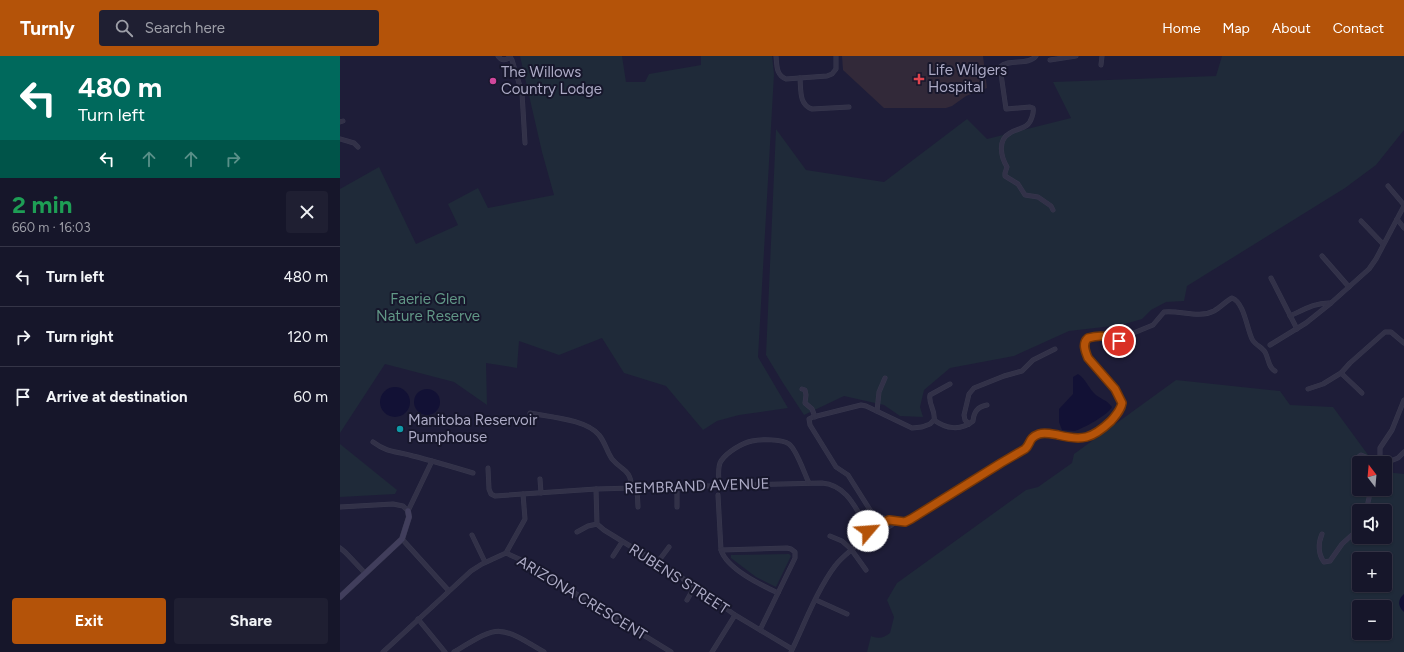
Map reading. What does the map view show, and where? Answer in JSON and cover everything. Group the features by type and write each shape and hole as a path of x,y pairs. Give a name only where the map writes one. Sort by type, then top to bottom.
{"street":[{"path":"498,56 500,59 504,60 510,56 512,60 522,93 525,143"},
{"path":"776,56 777,70 782,77 786,79 827,76 832,74 836,69 836,56"},
{"path":"1036,56 1031,60 1004,64 1000,67 1005,108 1010,109 1027,107 1033,108 1034,112 1031,120 1025,128 1009,133 1001,146 1003,159 1007,167 1005,176 1018,184 1025,195 1038,197 1052,206 1053,210"},
{"path":"1050,60 1076,56"},
{"path":"1101,65 1102,56"},
{"path":"800,78 802,100 808,108 816,109 849,106"},
{"path":"340,139 354,143 358,147"},
{"path":"1270,345 1297,329 1331,303 1362,276 1374,263 1404,206 1388,186"},
{"path":"1397,219 1404,228"},
{"path":"1361,221 1383,244"},
{"path":"1322,256 1348,287"},
{"path":"1271,278 1297,329"},
{"path":"950,384 930,395 930,401 935,414 934,420 930,424 914,429 907,427 866,406 860,405 809,419 810,425 836,467 848,475 872,513 889,520 905,522 1025,449 1028,447 1030,440 1038,434 1051,434 1080,439 1092,435 1105,426 1120,410 1122,403 1115,389 1087,355 1084,344 1088,338 1105,336 1120,341 1152,325 1164,312 1203,314 1214,311 1232,298 1238,302 1252,339 1265,351 1270,367 1275,371"},
{"path":"1290,316 1315,304 1331,303"},
{"path":"1308,389 1323,384 1341,373 1384,332 1391,332 1404,342"},
{"path":"969,424 965,420 964,415 969,394 974,388 1004,376 1022,371 1033,360 1055,349"},
{"path":"1341,373 1362,392"},
{"path":"877,411 879,392 885,378"},
{"path":"802,389 806,391 805,403 812,409 815,417"},
{"path":"1380,456 1380,448 1392,430 1404,400"},
{"path":"934,420 954,428 961,428 973,421 976,410 987,405"},
{"path":"530,413 570,421 592,428 600,436 611,458 628,473 631,479 632,488"},
{"path":"719,485 719,466 722,459 740,447 755,440 778,440 789,444 809,483"},
{"path":"372,442 392,452 432,461 473,473"},
{"path":"1392,460 1395,460 1404,452"},
{"path":"340,596 402,539 409,517 408,511 432,461"},
{"name":"REMBRAND AVENUE","path":"488,468 489,489 491,494 495,496 596,489 809,483 830,484 842,490 847,495 868,530"},
{"path":"540,479 541,493"},
{"path":"677,487 677,507"},
{"path":"637,488 638,507"},
{"path":"577,532 588,526 597,524 596,489"},
{"path":"506,553 525,519 523,494"},
{"path":"718,495 721,550 724,558 757,583 778,593"},
{"path":"340,507 393,504 401,505 408,511"},
{"path":"792,651 816,600 835,565 868,530 889,520"},
{"path":"868,530 881,532 889,528 897,521"},
{"name":"RUBENS STREET","path":"597,524 606,532 695,586 735,615 792,651"},
{"path":"1322,534 1319,547 1323,560 1327,563 1342,544 1352,535"},
{"path":"472,535 486,562"},
{"path":"830,536 842,541 851,549 866,570"},
{"path":"402,539 449,591"},
{"path":"612,556 622,542"},
{"path":"657,563 668,547"},
{"path":"340,548 365,573"},
{"path":"721,550 781,548 794,550 795,558 760,630"},
{"name":"ARIZONA CRESCENT","path":"383,652 471,571 506,553 519,559 671,652"},
{"path":"687,600 695,586"},
{"path":"816,600 847,614"},
{"path":"712,652 735,615"},
{"path":"418,619 446,652"},
{"path":"454,652 490,632 498,631 509,632 544,652"}],"shaded area":[{"name":"Life Wilgers Hospital","path":"842,56 983,56 987,88 966,96 952,106 946,108 884,108 843,70"},
{"path":"1078,374 1096,395 1108,402 1112,407 1101,417 1075,431 1062,430 1059,422 1059,409 1073,394 1073,377"},
{"path":"395,387 406,391 410,402 406,413 395,417 384,413 380,402 384,391"},
{"path":"427,389 436,393 440,402 436,411 427,415 418,411 414,402 418,393"},
{"path":"1404,594 1404,612 1399,603 1400,598"}],"green space":[{"name":"Faerie Glen Nature Reserve","path":"520,56 622,56 626,82 645,82 649,74 701,65 701,56 772,56 774,74 758,357 788,408 739,415 717,421 703,430 666,386 624,373 602,338 559,355 519,341 517,368 486,363 487,405 454,382 385,364 340,433 340,189 379,167 416,244 458,225 448,204 478,188 488,208 554,195 542,152"},
{"path":"1222,56 1404,56 1404,130 1376,165 1345,188 1187,286 1184,301 1166,302 1151,310 1142,319 1121,325 1069,331 1014,356 950,368 924,390 920,407 923,417 900,416 884,405 844,396 804,415 766,355 776,129 806,170 884,182 967,119 987,139 1071,118 1053,82 1216,76"},
{"path":"1176,380 1280,391 1290,405 1333,407 1369,456 1352,456 1352,496 1392,496 1392,473 1404,474 1404,652 867,652 871,636 881,638 890,633 894,617 887,600 897,583 1026,490 1038,487 1072,463 1074,454"},
{"path":"340,444 397,490 395,494 340,497"},
{"path":"789,554 791,556 776,587 756,577 731,558 731,555"}],"place":[{"name":"Life Wilgers Hospital","path":"919,79"},
{"name":"The Willows Country Lodge","path":"493,81"},
{"name":"Manitoba Reservoir Pumphouse","path":"400,429"}],"route":[{"path":"868,531 889,520 908,521 1028,447 1030,440 1038,434 1044,433 1080,439 1092,435 1102,429 1120,410 1122,401 1115,389 1088,358 1085,342 1088,338 1094,336 1111,337 1119,341"}]}
